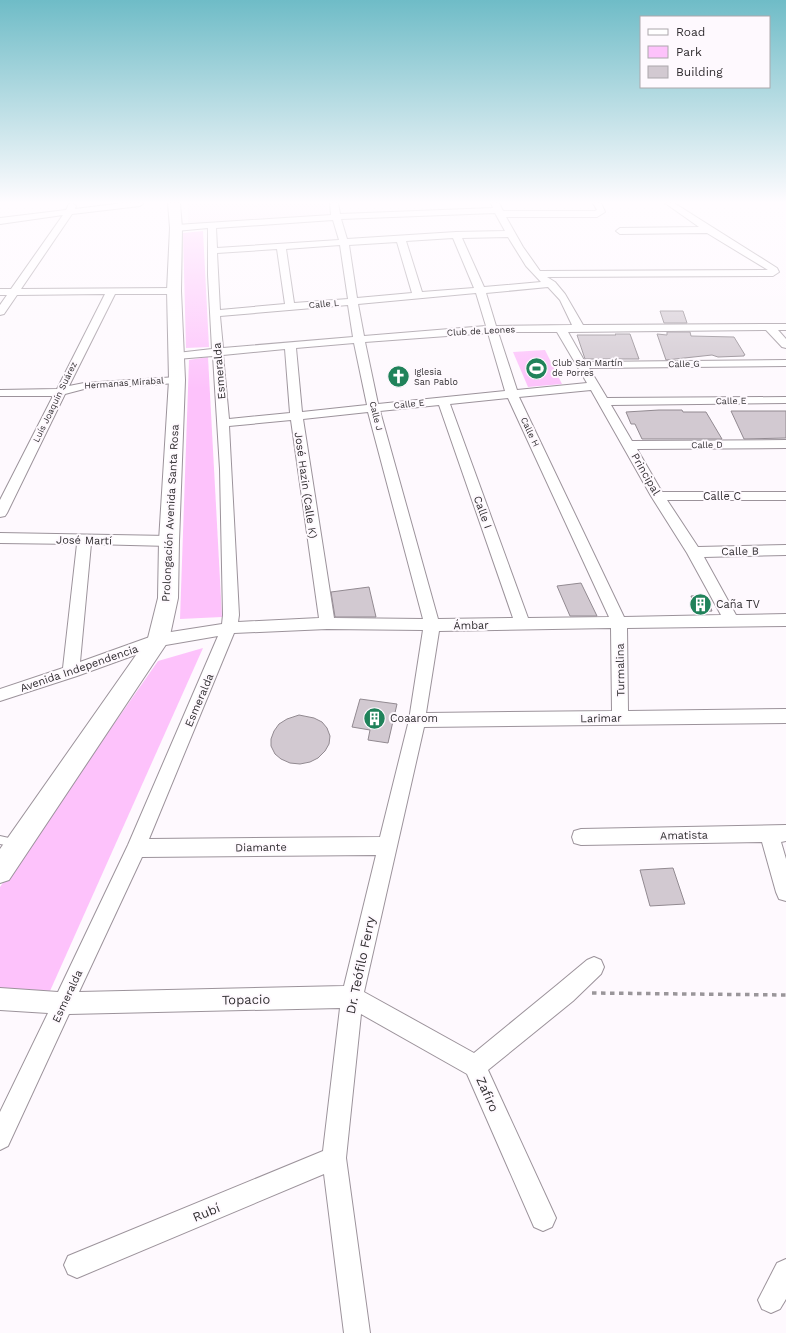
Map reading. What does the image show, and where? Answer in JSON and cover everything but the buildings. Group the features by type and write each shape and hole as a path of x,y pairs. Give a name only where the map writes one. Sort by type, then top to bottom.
{"main road":[{"name":"Prolongación Avenida Santa Rosa","path":"0,871 158,640 168,598 169,541 177,380 174,291 175,265"}],"street":[{"path":"0,312 32,265"},
{"name":"Esmeralda","path":"0,1138 136,848 229,628 231,615 224,423 213,265"},
{"path":"284,265 290,307"},
{"name":"Calle J","path":"347,265 359,340 373,408 432,625"},
{"path":"409,265 418,296"},
{"name":"Calle H","path":"469,265 480,290 493,329 512,394 619,622"},
{"path":"531,265 538,274 552,284 560,293 579,328"},
{"path":"538,274 773,273 774,270 766,265"},
{"name":"Calle L","path":"215,313 552,284"},
{"path":"0,292 174,291"},
{"name":"Luís Joaquín Suárez","path":"0,513 111,292"},
{"path":"768,326 786,345"},
{"name":"Club de Leones","path":"177,356 290,345 493,329 786,327"},
{"name":"Principal","path":"561,329 658,496 694,552 731,620"},
{"name":"José Hazin (Calle K)","path":"290,345 296,415 327,623"},
{"name":"Calle G","path":"582,365 786,363"},
{"name":"Hermanas Mirabal","path":"0,393 60,392 84,386 177,380"},
{"name":"Calle E","path":"224,423 594,386"},
{"name":"Calle E","path":"604,402 786,400"},
{"name":"Calle I","path":"443,401 523,624"},
{"name":"Calle D","path":"629,445 786,444"},
{"name":"Calle C","path":"658,496 786,496"},
{"name":"José Martí","path":"0,538 169,541"},
{"path":"71,672 84,540"},
{"name":"Calle B","path":"694,552 786,550"},
{"name":"Ámbar","path":"158,640 229,628 327,623 432,625 786,620"},
{"name":"Turmalina","path":"619,622 620,718"},
{"name":"Dr. Teófilo Ferry","path":"357,1333 334,1158 352,997 386,846 417,720 432,625"},
{"name":"Avenida Independencia","path":"0,695 71,672 158,640"},
{"name":"Larimar","path":"417,720 786,716"},
{"path":"778,833 786,892"},
{"name":"Amatista","path":"581,837 778,833"},
{"name":"Diamante","path":"136,848 386,846"},
{"name":"Zafiro","path":"543,1218 475,1066 566,993 594,968"},
{"path":"352,997 475,1066"},
{"name":"Topacio","path":"0,999 63,1003 352,997"},
{"name":"Rubí","path":"77,1265 334,1158"},
{"path":"771,1300 786,1272"}],"lane":[{"path":"0,840 19,844"}],"path":[{"path":"566,993 786,995"}],"green space":[{"path":"184,265 205,265 209,347 186,348"},
{"name":"Club San Martín de Porres","path":"545,350 562,384 528,387 513,352"},
{"path":"208,357 222,617 180,619 189,360"},
{"path":"203,648 50,991 0,988 0,887 158,661"}],"place":[{"name":"Club San Martín de Porres","path":"537,368"},
{"name":"Iglesia San Pablo","path":"399,377"},
{"name":"Caña TV","path":"701,604"},
{"name":"Coaarom","path":"374,718"}]}
